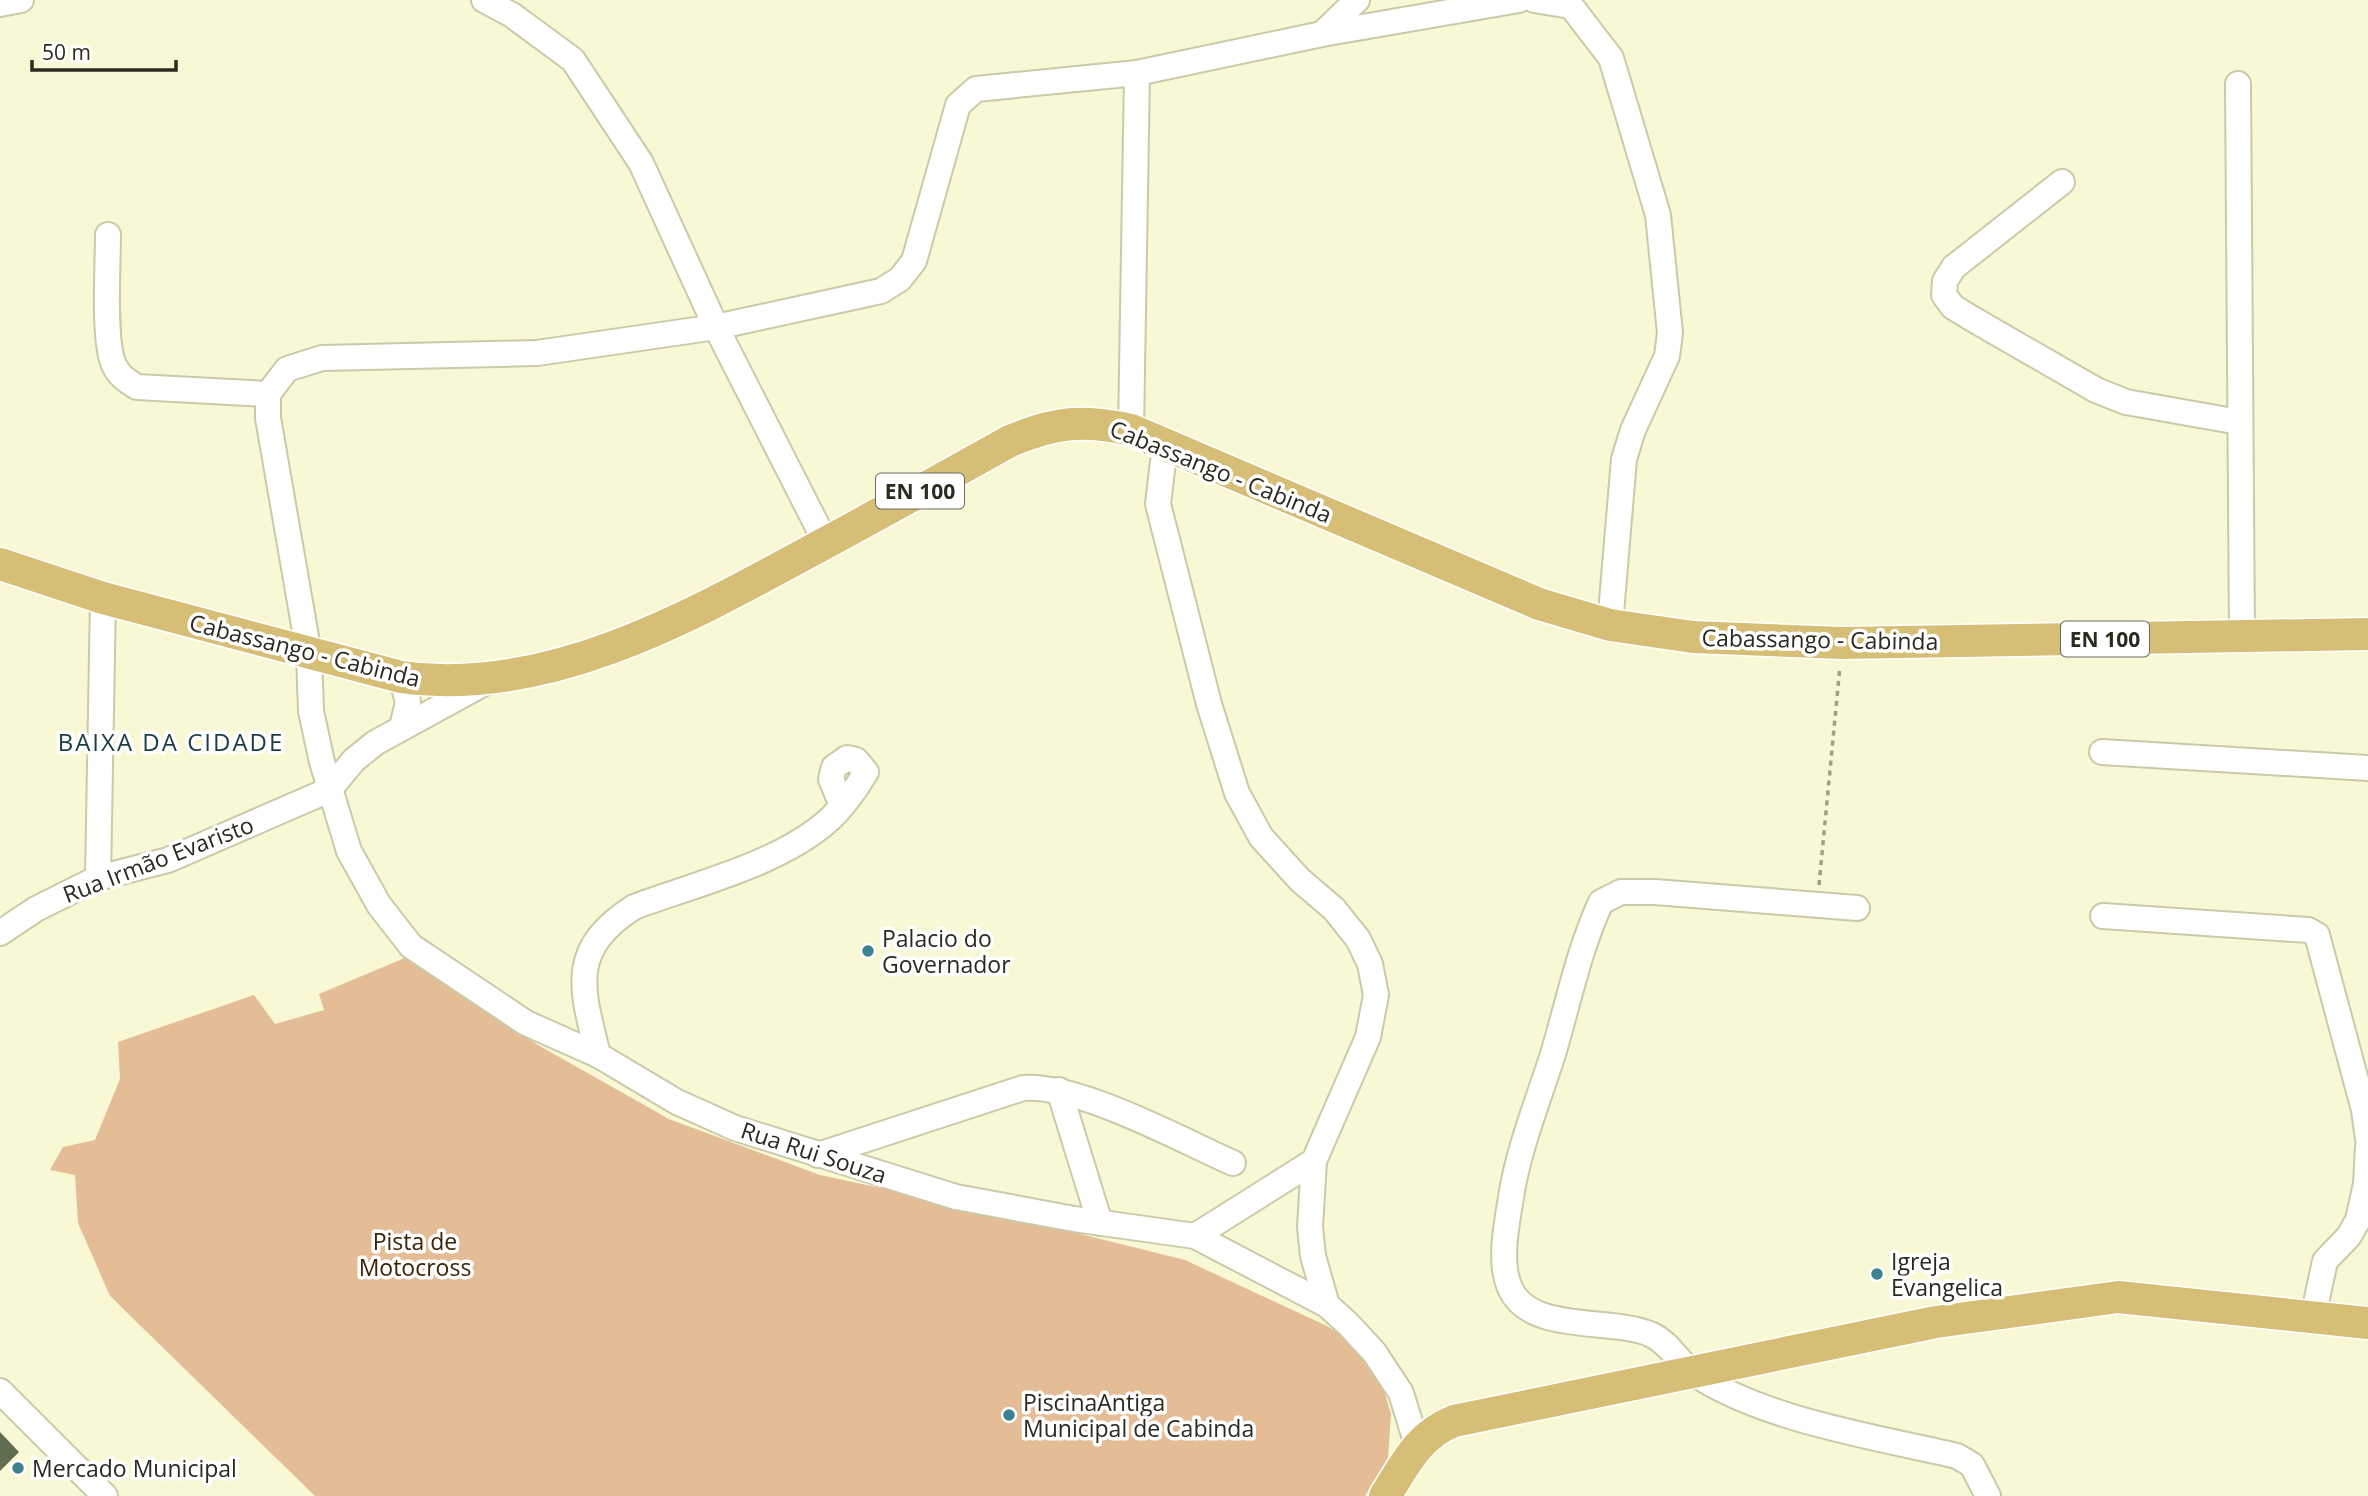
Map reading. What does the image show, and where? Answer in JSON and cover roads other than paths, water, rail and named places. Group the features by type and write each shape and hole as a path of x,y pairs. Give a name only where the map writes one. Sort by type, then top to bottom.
{"main road":[{"name":"Cabassango - Cabinda","path":"0,564 103,598 401,677 434,682 494,679 587,654 658,628 827,543 1010,441 1042,427 1098,422 1131,430 1539,604 1610,625 1693,637 1842,643 2368,634"},
{"path":"1385,1496 1418,1445 1436,1429 1454,1421 1936,1322 2118,1297 2368,1323"}],"street":[{"path":"0,4 21,0"},
{"path":"484,0 512,15 573,60 641,163 716,327 827,543"},
{"path":"1322,34 1357,0"},
{"path":"108,235 110,345 113,363 123,379 137,387 268,394 287,369 322,358 537,353 716,327 881,291 900,279 914,261 958,105 976,89 1137,73 1322,34 1519,0"},
{"path":"1534,0 1571,6 1611,58 1658,215 1670,332 1667,356 1633,430 1624,459 1610,625"},
{"path":"1131,430 1137,73"},
{"path":"2238,84 2242,636"},
{"path":"2062,183 1954,267 1945,281 1944,295 1953,307 2096,390 2126,402 2239,422"},
{"name":"Rua Rui Souza","path":"268,394 268,418 309,654 311,711 330,790 349,851 379,905 411,946 526,1023 598,1055 677,1102 735,1128 956,1196 1100,1223 1195,1236 1327,1305 1374,1352 1396,1384 1418,1445"},
{"path":"1165,445 1158,504 1209,704 1237,793 1261,837 1300,880 1334,909 1358,939 1370,964 1376,995 1368,1037 1314,1161 1310,1227 1313,1256 1327,1305"},
{"path":"98,878 103,598"},
{"path":"401,677 408,702 402,727"},
{"name":"Rua Irmão Evaristo","path":"0,933 36,909 98,878 168,860 330,790 354,760 402,727 494,679"},
{"path":"2102,752 2368,768"},
{"path":"598,1055 582,990 585,969 597,939 613,921 634,907 780,853 829,820 842,806"},
{"path":"1857,908 1655,892 1621,892 1601,902 1513,1189 1504,1268 1511,1292 1531,1311 1553,1318 1633,1329 1653,1336 1667,1346 1693,1374 1754,1403 1834,1427 1957,1456 1972,1465 1988,1496"},
{"path":"2103,916 2308,930 2318,935 2364,1110 2368,1139"},
{"path":"818,1155 1023,1088 1059,1090 1233,1163"},
{"path":"1059,1090 1100,1223"},
{"path":"2313,1317 2325,1261 2349,1236 2358,1220 2367,1184 2368,1146"},
{"path":"1195,1236 1314,1161"},
{"path":"0,1391 104,1496"}],"place":[{"name":"Palacio do Governador","path":"868,951"},
{"name":"Igreja Evangelica","path":"1877,1274"},
{"name":"PiscinaAntiga Municipal de Cabinda","path":"1009,1415"},
{"name":"Mercado Municipal","path":"18,1468"}],"district":[{"name":"BAIXA DA CIDADE","path":"171,741"}],"park label":[{"name":"Pista de Motocross","path":"415,1254"}]}
